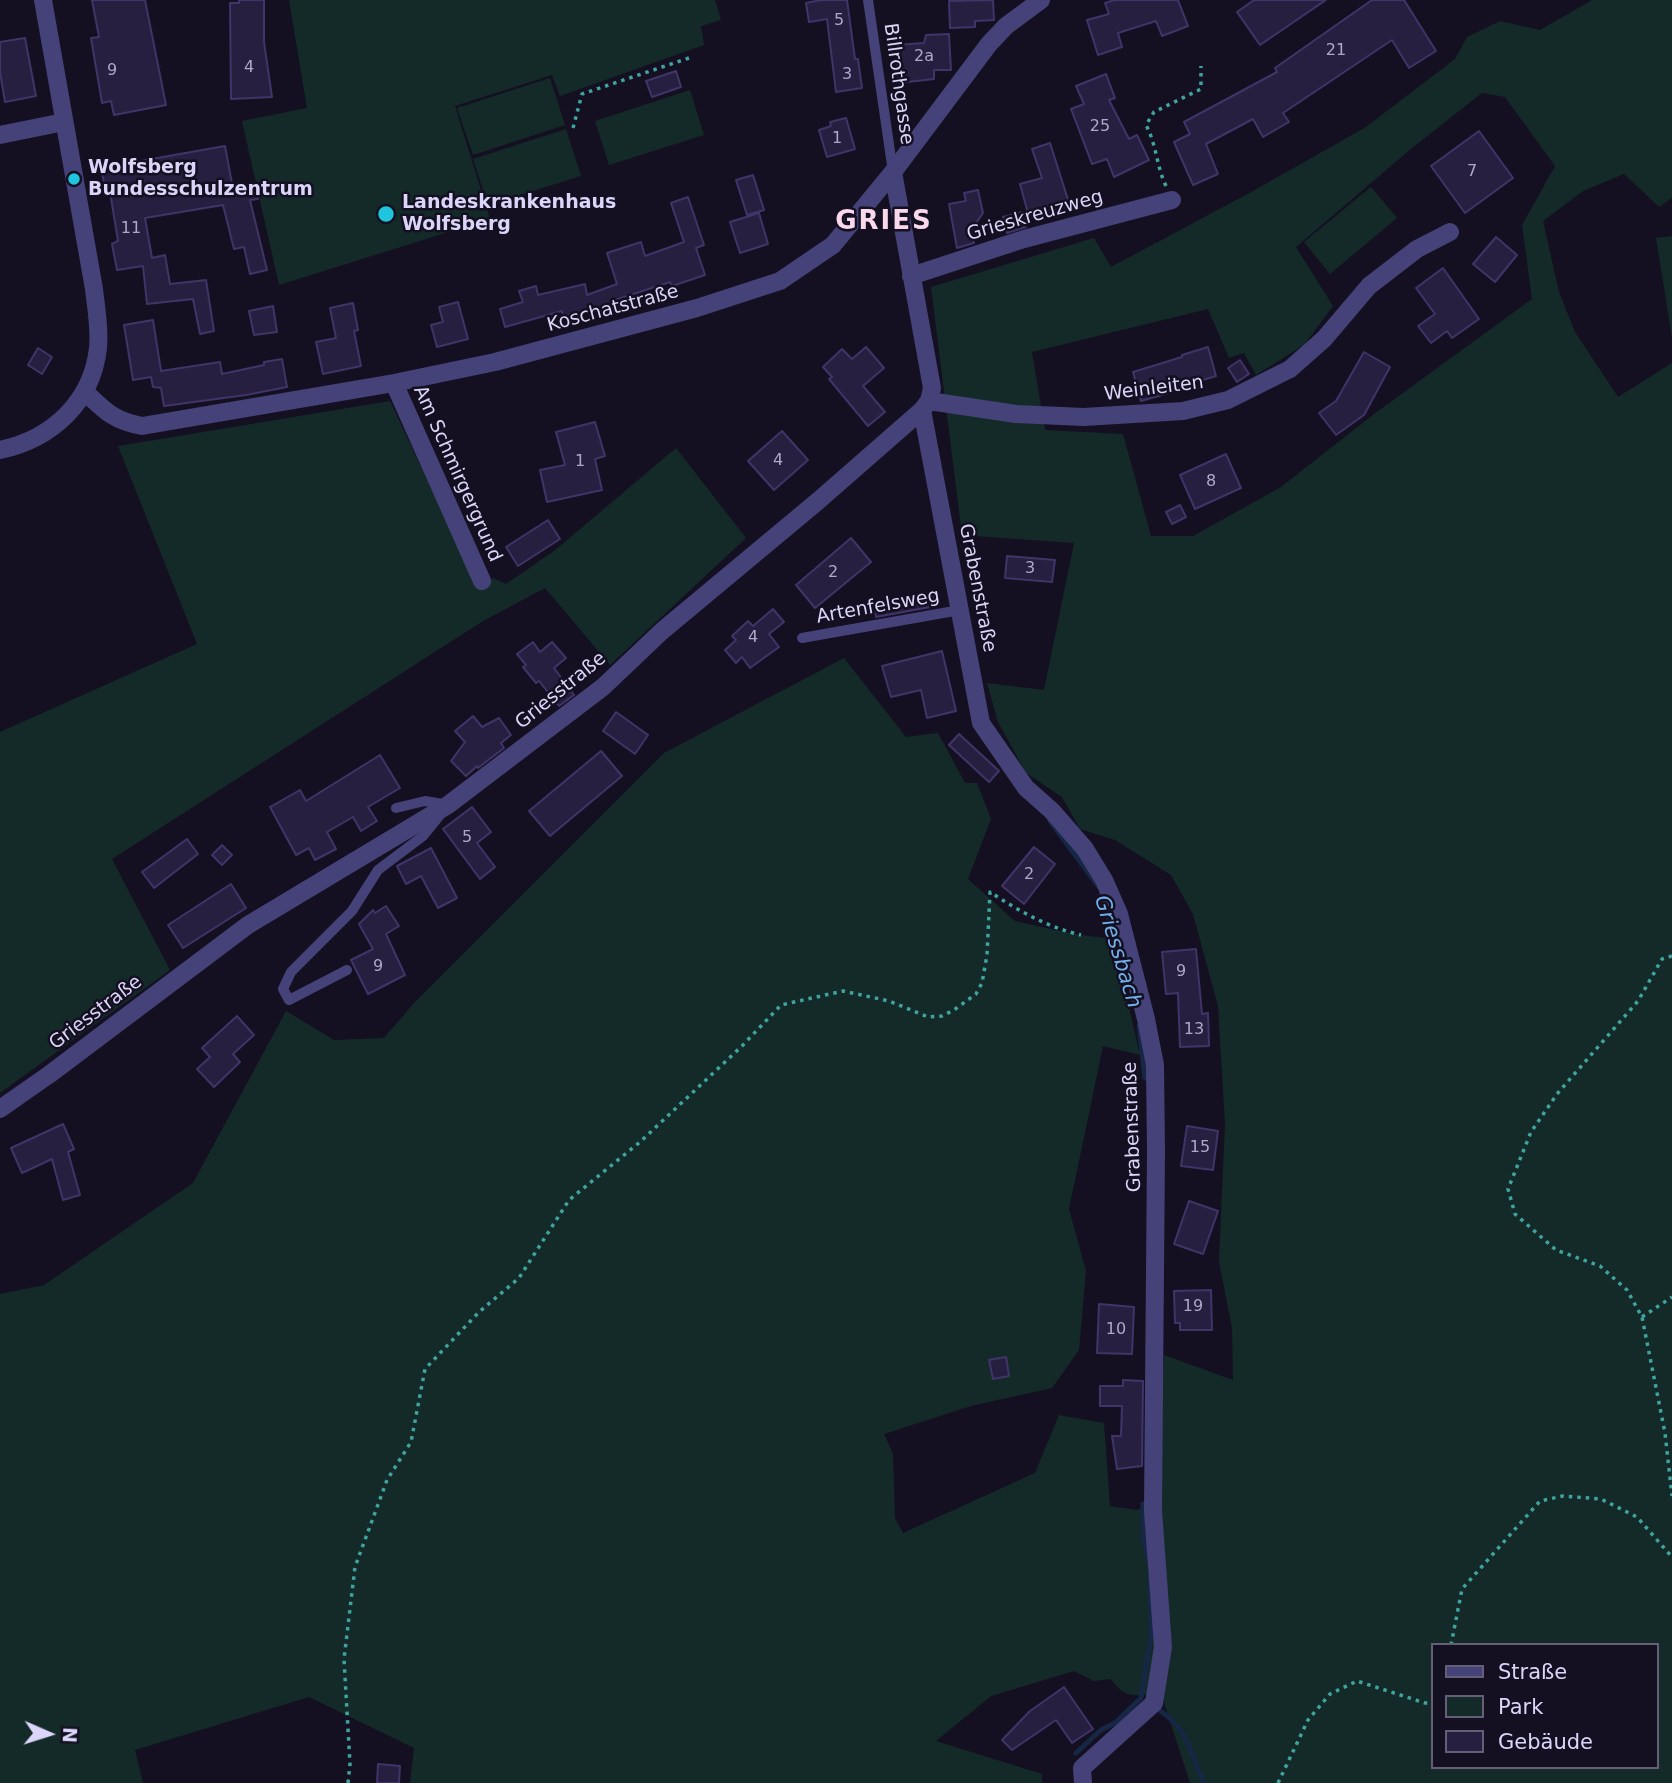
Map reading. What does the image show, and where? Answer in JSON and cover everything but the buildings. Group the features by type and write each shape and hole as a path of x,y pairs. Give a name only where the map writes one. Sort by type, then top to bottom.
{"street":[{"path":"0,450 36,438 57,426 85,392 98,347 98,324 43,0"},
{"name":"Koschatstraße","path":"85,392 113,418 142,426 394,383 509,359 697,308 780,281 833,245 893,172 989,44 1006,26 1041,0"},
{"path":"0,135 64,122"},
{"path":"893,172 932,388 926,405"},
{"name":"Grieskreuzweg","path":"911,276 1024,239 1172,200"},
{"name":"Weinleiten","path":"926,405 1084,418 1183,411 1228,400 1290,369 1325,339 1369,286 1417,249 1450,232"},
{"name":"Am Schmirgergrund","path":"394,383 482,581"},
{"name":"Grabenstraße","path":"926,405 981,723 1026,788 1052,811 1085,849 1104,880 1119,915 1155,1065 1157,1151 1153,1511 1164,1647 1154,1703 1082,1768 1083,1783"},
{"name":"Griesstraße","path":"0,1109 248,925 448,805 603,687 662,631 818,501 926,405"}],"lane":[{"name":"Billrothgasse","path":"868,0 893,172"},
{"name":"Artenfelsweg","path":"803,638 960,610"},
{"path":"347,970 289,1000 283,989 291,972 352,911 378,870 423,836 448,805 425,801 396,808"}],"path":[{"path":"573,128 582,94 692,57"},
{"path":"1172,200 1158,170 1155,142 1146,125 1154,112 1201,89 1201,66"},
{"path":"348,1783 350,1764 344,1659 355,1567 387,1480 411,1442 425,1369 479,1312 519,1278 569,1200 640,1142 781,1004 844,991 889,1001 928,1017 942,1016 976,994 982,984 987,955 990,892 1027,916 1081,935"},
{"path":"1672,956 1662,959 1638,1001 1557,1094 1531,1132 1508,1189 1515,1214 1556,1250 1600,1266 1627,1290 1642,1317 1662,1421 1672,1496"},
{"path":"1642,1317 1672,1297"},
{"path":"1451,1643 1462,1589 1540,1501 1563,1496 1601,1499 1637,1517 1672,1557"},
{"path":"1278,1783 1308,1720 1330,1694 1357,1681 1430,1703"}],"green space":[{"name":"Landeskrankenhaus Wolfsberg","path":"289,0 715,0 721,20 701,26 704,45 560,96 552,75 455,106 490,219 279,285 242,121 307,108"},
{"path":"1592,0 1672,0 1672,198 1659,207 1624,174 1583,191 1543,221 1559,292 1575,332 1618,397 1672,363 1672,1783 1190,1783 1161,1693 1127,1694 1111,1679 1094,1681 1074,1671 991,1696 936,1741 1042,1774 1042,1783 410,1783 414,1748 309,1697 135,1750 143,1783 0,1783 0,1294 44,1285 193,1183 286,1011 334,1040 384,1038 414,1003 664,753 844,658 906,737 938,733 965,783 977,783 991,819 968,879 1015,921 1073,934 1113,939 1140,1055 1103,1046 1069,1209 1086,1271 1079,1350 1052,1388 971,1406 884,1434 893,1454 895,1518 903,1533 1035,1473 1059,1415 1104,1423 1110,1506 1136,1510 1156,1505 1164,1355 1233,1380 1232,1328 1219,1262 1225,1124 1218,1006 1193,914 1171,875 1115,840 1080,829 1062,797 1026,773 998,722 987,683 1044,690 1074,543 962,535 931,287 1094,238 1111,267 1366,127 1455,59 1467,37 1500,21 1540,30","holes":["1482,93 1505,97 1555,166 1522,225 1532,299 1374,414 1281,487 1193,536 1151,536 1123,434 1045,430 1032,352 1208,309 1229,358 1244,353 1256,375 1304,345 1333,306 1296,247 1412,148"]},
{"path":"550,78 565,125 473,155 457,108"},
{"path":"690,90 704,135 609,165 595,121"},
{"path":"566,129 581,176 488,205 473,159"},
{"path":"1371,187 1397,218 1330,274 1304,242"},
{"path":"1672,236 1672,338 1656,238"},
{"path":"390,401 477,585 493,578 506,584 554,551 676,448 746,538 610,665 545,588 483,621 112,859 170,970 0,1093 0,732 197,644 118,446"}],"waterway":[{"name":"Griessbach","path":"1050,821 1098,886"},
{"name":"Griessbach","path":"1101,895 1119,949"},
{"name":"Griessbach","path":"1139,1026 1145,1078"},
{"name":"Griessbach","path":"1143,1504 1143,1538 1149,1561"},
{"name":"Griessbach","path":"1076,1753 1101,1730 1115,1723 1141,1698 1151,1634 1150,1578"},
{"path":"1158,1709 1169,1717 1183,1734 1204,1783"}],"place":[{"name":"Wolfsberg Bundesschulzentrum","path":"74,179"},
{"name":"Landeskrankenhaus Wolfsberg","path":"386,214"}],"district":[{"name":"GRIES","path":"884,222"}]}
